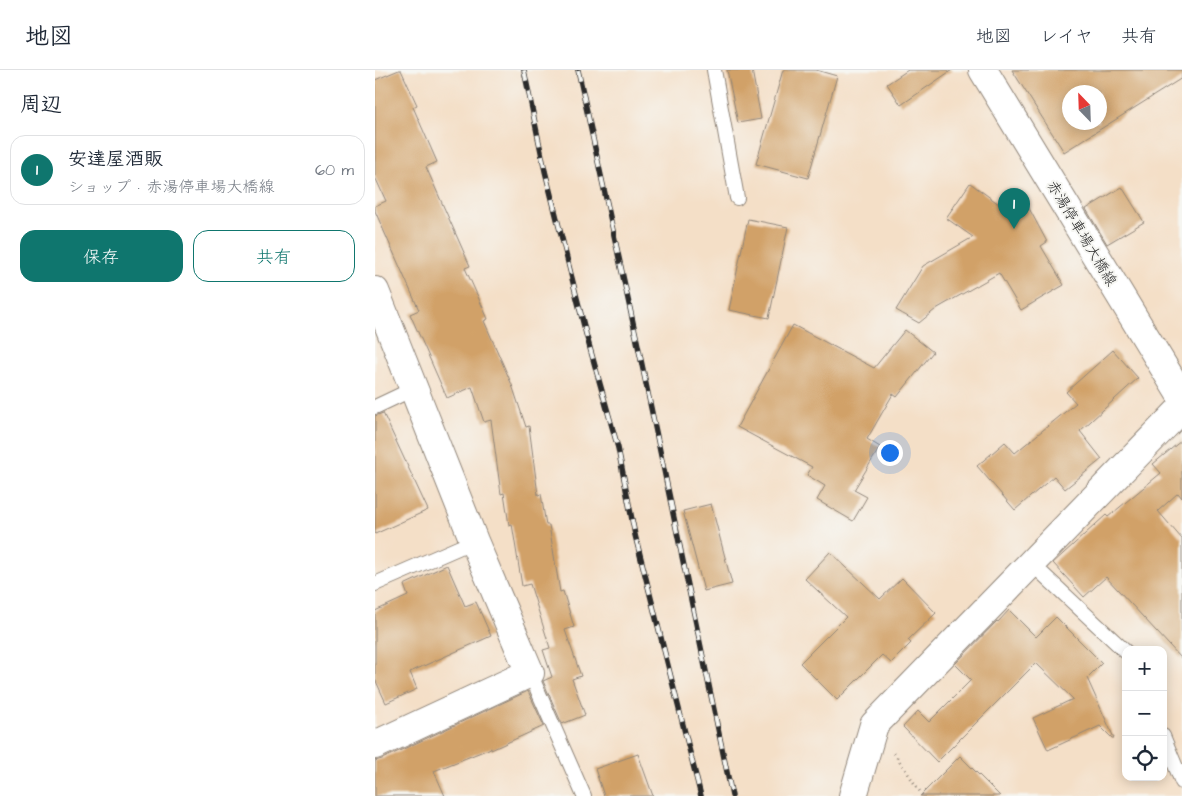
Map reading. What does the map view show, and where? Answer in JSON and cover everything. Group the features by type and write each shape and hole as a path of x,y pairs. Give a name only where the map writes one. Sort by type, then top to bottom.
{"street":[{"name":"赤湯停車場大橋線","path":"983,70 1182,397"},
{"path":"375,291 474,541 530,673 375,745"},
{"path":"853,796 874,725 1182,408"}],"lane":[{"path":"714,70 737,198"},
{"path":"375,407 413,389"},
{"path":"375,584 474,541"},
{"path":"1031,564 1122,648"},
{"path":"530,673 584,796"},
{"path":"1167,746 1182,782"}],"path":[{"path":"874,725 923,796"}],"building":[{"path":"401,70 417,105 413,107 437,162 426,167 470,266 465,268 488,319 484,321 512,385 526,427 529,426 538,495 541,494 546,525 549,525 560,592 563,591 574,627 565,630 581,676 572,679 585,715 562,724 543,681 552,677 543,650 550,648 530,584 522,586 512,524 509,525 504,493 501,494 491,420 484,422 472,387 447,398 410,314 419,310 375,211 375,206 386,201 375,177 375,80"},
{"path":"727,70 752,70 761,119 738,123"},
{"path":"783,70 816,70 837,76 808,178 756,164"},
{"path":"908,70 952,70 901,105 887,84"},
{"path":"1012,70 1182,70 1182,78 1107,125 1107,85 1062,85 1062,130 1099,130 1064,152"},
{"path":"970,183 1003,207 1023,197 1047,242 1041,246 1064,285 1021,310 999,273 936,309 919,323 896,310 923,266 973,237 946,218"},
{"path":"1122,187 1144,222 1107,244 1086,209"},
{"path":"748,219 788,227 769,318 729,310"},
{"path":"793,325 874,368 905,330 933,352 897,397 893,394 867,439 880,447 854,490 867,497 853,521 817,500 825,486 807,475 812,467 737,427"},
{"path":"1113,350 1138,378 1080,431 1102,459 1065,489 1054,476 1015,510 977,466 1005,442 1015,453 1076,403 1066,392"},
{"path":"383,413 428,510 375,534 375,416"},
{"path":"1182,440 1182,498 1178,493 1158,511 1182,539 1182,659 1106,577 1084,597 1053,563 1106,515 1108,517 1161,473 1153,464"},
{"path":"711,504 732,584 704,591 683,511"},
{"path":"830,552 880,599 902,578 936,613 908,640 911,643 891,663 882,655 837,700 800,663 846,617 805,579"},
{"path":"447,565 465,606 476,602 491,636 410,672 417,689 386,703 375,679 375,611 408,596 404,585"},
{"path":"1009,610 1036,637 1056,617 1102,663 1087,678 1114,738 1100,726 1048,750 1033,718 1073,699 1036,663 937,762 903,727 918,711 929,722 971,680 955,664"},
{"path":"528,691 544,726 491,750 491,748 434,771 445,796 375,796 375,761"},
{"path":"638,754 653,796 604,796 595,769"},
{"path":"960,756 1000,796 920,796"}],"railway":[{"path":"524,70 545,171 586,334 618,448 635,535 701,796"},
{"path":"578,70 636,336 732,796"}],"place":[{"name":"安達屋酒販","path":"1014,229"}]}
